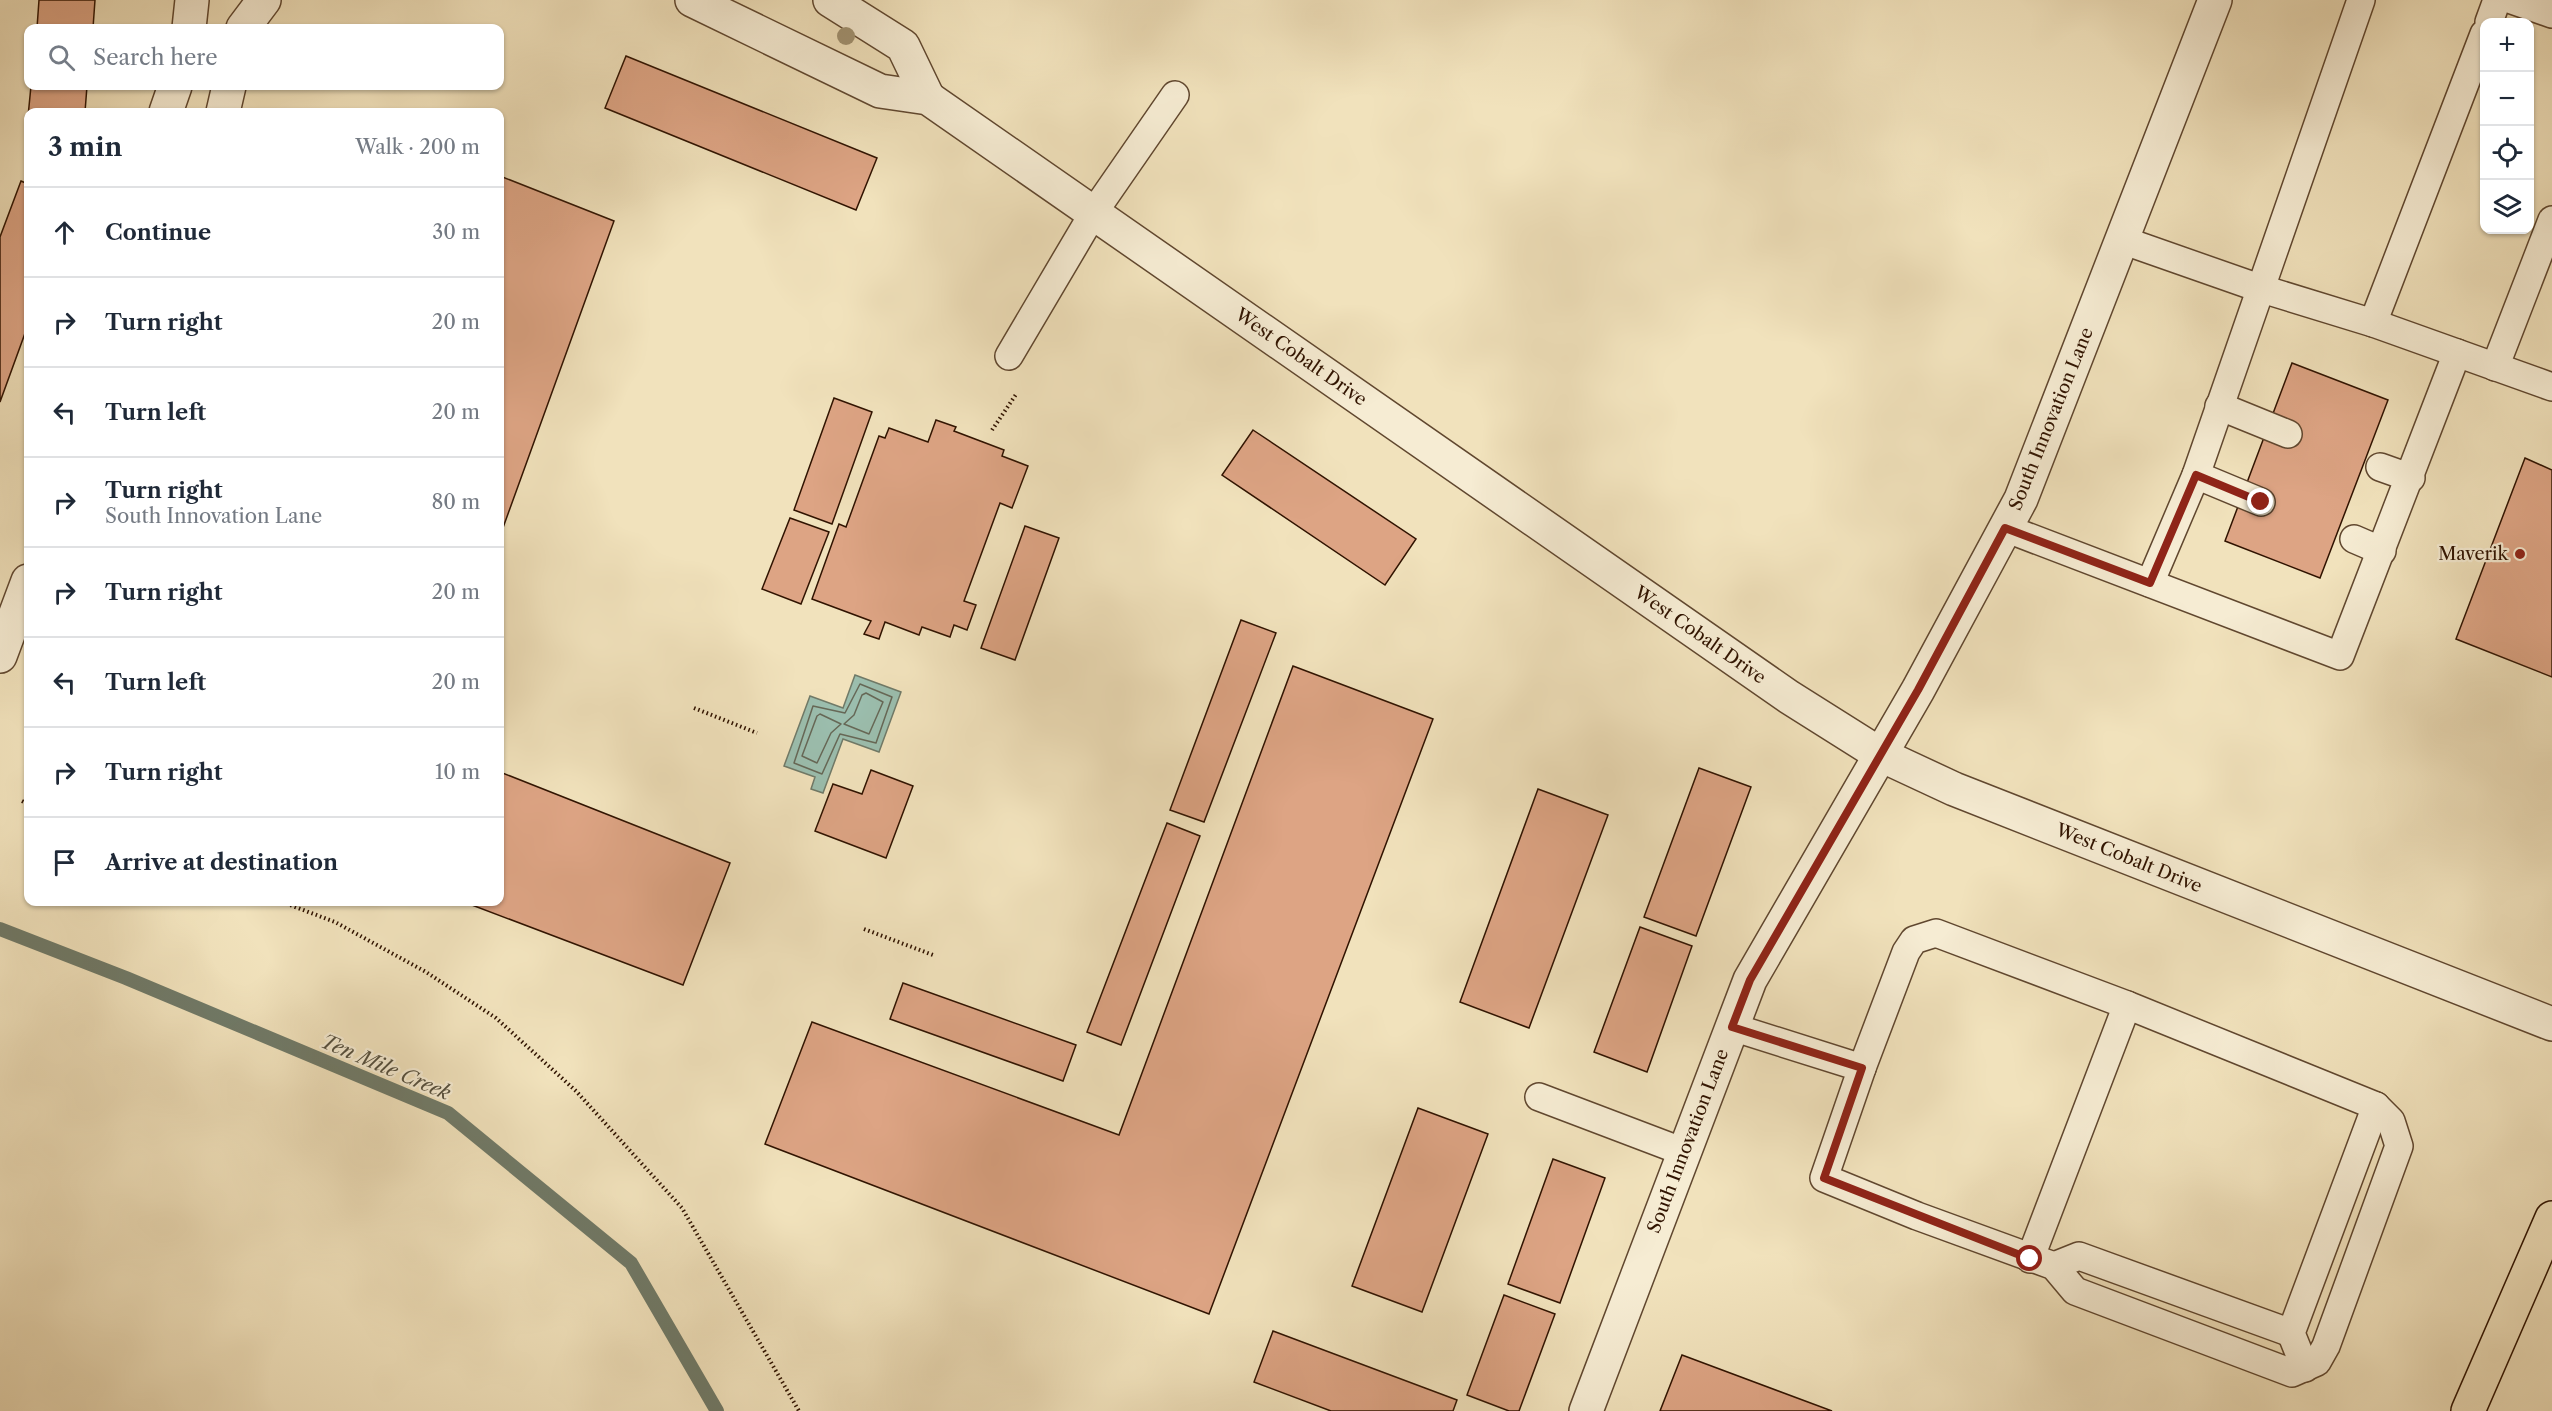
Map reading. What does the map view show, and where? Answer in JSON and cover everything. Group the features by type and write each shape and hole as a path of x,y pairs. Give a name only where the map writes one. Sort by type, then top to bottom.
{"main road":[{"path":"2468,1411 2552,1218"}],"street":[{"path":"189,24 192,0"},
{"path":"246,24 264,0"},
{"name":"West Cobalt Drive","path":"692,0 880,91 928,98 1789,697 1881,755 1954,789 2552,1024"},
{"name":"West Cobalt Drive","path":"830,0 903,46 928,98"},
{"name":"South Innovation Lane","path":"1586,1411 1750,980 1881,755 2021,499 2215,0"},
{"path":"167,108 174,90"},
{"path":"224,108 228,90"},
{"path":"0,656 19,599"}],"lane":[{"path":"2150,583 2196,475 2259,288 2361,0"},
{"path":"2490,18 2497,0"},
{"path":"2512,0 2552,14"},
{"path":"2373,323 2480,44"},
{"path":"1009,356 1094,212 1175,95"},
{"path":"2494,367 2552,220"},
{"path":"2122,240 2259,288 2373,323 2552,387"},
{"path":"2005,528 2340,656 2457,353"},
{"path":"2219,406 2288,434"},
{"path":"2380,466 2410,478"},
{"path":"2196,475 2261,502"},
{"path":"2354,539 2382,551"},
{"path":"1936,933 2127,1005 2376,1106 2391,1121 2399,1146 2326,1346 2317,1362 2292,1373 2152,1321 2075,1291 2042,1263 1824,1178 1862,1068 1906,952 1914,940 1936,933"},
{"path":"2042,1263 2127,1005"},
{"path":"1732,1027 1862,1068"},
{"path":"1539,1097 1684,1152"},
{"path":"2305,1368 2291,1333 2376,1106"},
{"path":"2042,1263 2079,1256 2291,1333"},
{"path":"2152,1321 2165,1287"}],"path":[{"path":"992,430 1018,391"},
{"path":"694,708 757,734"},
{"path":"293,906 335,922 444,983 496,1018 576,1090 682,1208 799,1411"},
{"path":"864,929 933,955"}],"water":[{"path":"855,675 901,692 879,752 843,739 823,793 811,789 815,777 784,766 810,696 843,708"}],"building":[{"path":"39,0 95,0 93,24 37,24"},
{"path":"626,56 877,158 856,210 605,108"},
{"path":"31,90 87,90 85,108 28,108"},
{"path":"504,178 614,221 504,525"},
{"path":"21,181 24,182 24,336 0,402 0,237"},
{"path":"2292,363 2388,400 2320,578 2225,541"},
{"path":"834,398 872,412 832,524 794,510"},
{"path":"936,420 956,427 954,431 1004,450 1002,456 1028,466 1012,508 1000,503 964,601 976,605 967,630 954,625 950,637 922,627 919,635 885,622 879,639 864,634 871,621 812,599 839,524 846,527 879,436 885,438 889,428 928,442"},
{"path":"1253,430 1416,539 1385,585 1222,475"},
{"name":"Maverik","path":"2525,458 2552,470 2552,677 2456,639"},
{"path":"790,518 829,532 801,604 762,589"},
{"path":"1025,526 1059,538 1015,660 981,648"},
{"path":"1241,620 1276,633 1204,822 1170,810"},
{"path":"1293,666 1433,719 1209,1314 765,1144 812,1022 1119,1135"},
{"path":"1699,768 1751,787 1696,936 1644,917"},
{"path":"871,770 913,786 886,858 815,831 833,784 862,794"},
{"path":"504,774 730,863 683,985 475,906 504,906"},
{"path":"1538,789 1608,815 1529,1028 1460,1002"},
{"path":"1167,823 1200,836 1121,1045 1087,1032"},
{"path":"1640,927 1692,946 1647,1072 1594,1052"},
{"path":"903,983 1076,1045 1063,1081 890,1019"},
{"path":"1418,1108 1488,1134 1422,1312 1352,1286"},
{"path":"1553,1159 1605,1178 1560,1303 1508,1284"},
{"path":"1504,1295 1555,1314 1519,1411 1509,1411 1467,1395"},
{"path":"1273,1331 1457,1400 1453,1411 1331,1411 1254,1382"},
{"path":"1682,1355 1832,1411 1660,1411"}],"waterway":[{"name":"Ten Mile Creek","path":"0,929 126,978 448,1113 631,1263 717,1411"}],"place":[{"name":"Maverik","path":"2520,554"}],"route":[{"path":"2030,1259 1824,1178 1862,1068 1732,1027 1750,980 1918,690 2005,528 2150,583 2196,475 2261,502"}]}
